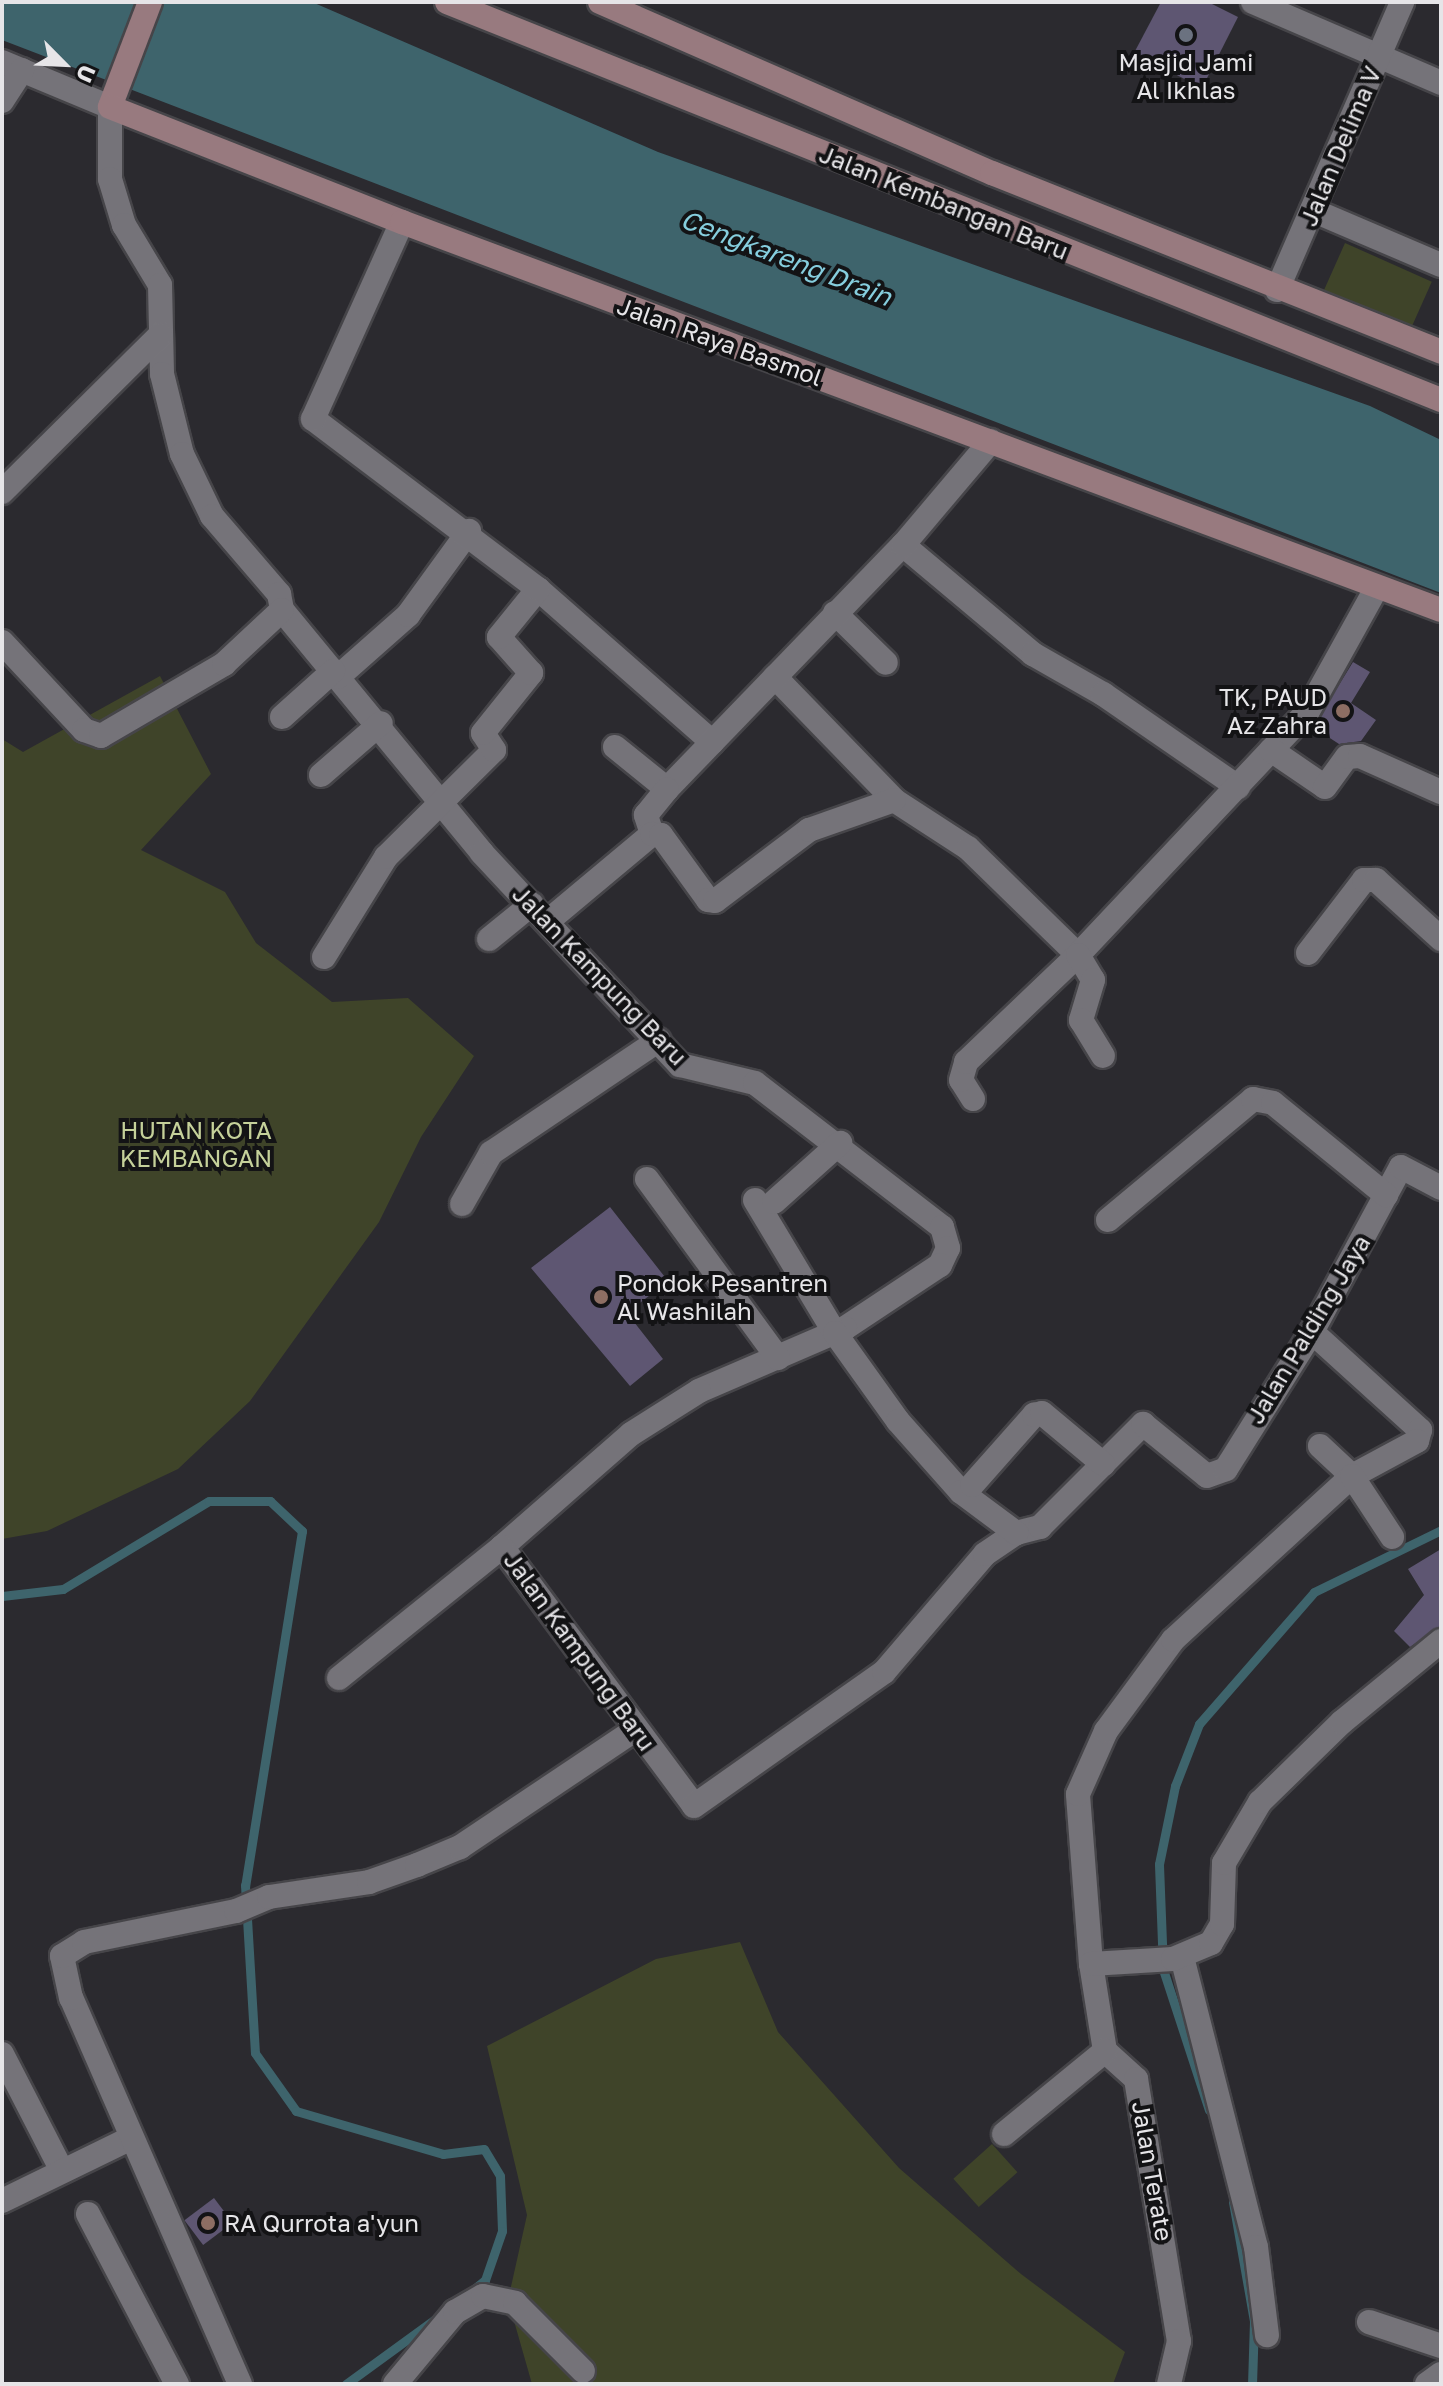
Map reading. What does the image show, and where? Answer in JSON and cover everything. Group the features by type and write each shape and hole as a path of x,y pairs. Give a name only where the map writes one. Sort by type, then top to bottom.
{"main road":[{"path":"113,101 150,2"},
{"name":"Jalan Kembangan Baru","path":"447,2 1441,400"},
{"name":"Jalan Kembangan Baru","path":"600,2 1277,290 1441,352"},
{"name":"Jalan Raya Basmol","path":"113,101 402,222 1441,610"}],"street":[{"path":"1253,2 1441,83"},
{"name":"Jalan Delima V","path":"1277,290 1402,2"},
{"name":"Jalan Raya Basmol","path":"12,66 113,101"},
{"path":"2,101 12,66"},
{"name":"Jalan Kampung Baru","path":"113,101 110,179 124,225 160,285 162,374 182,454 212,516 279,594 282,610 381,723 442,802 680,1065 755,1083 840,1143 942,1227 948,1248 940,1265 835,1333 699,1391 631,1434 502,1547 694,1806 884,1672 985,1554 1016,1533"},
{"path":"1312,210 1441,265"},
{"path":"402,222 313,419 469,531 712,742"},
{"path":"4,486 160,335"},
{"path":"652,834 646,815 667,789 903,545 991,441"},
{"path":"282,717 408,615 469,531"},
{"path":"903,545 1033,654 1238,787"},
{"path":"973,1099 961,1080 966,1062 1078,955 1308,711 1377,587"},
{"path":"324,957 386,857 494,750 482,734 531,673 499,637 538,589"},
{"path":"2,642 84,730 101,736 224,664 282,610"},
{"path":"835,613 886,663"},
{"path":"775,677 894,800 968,848 1078,955 1093,980 1081,1020 1103,1056"},
{"path":"321,775 381,723"},
{"path":"615,747 667,789"},
{"path":"1271,750 1325,787 1347,757 1360,756 1441,792"},
{"path":"489,939 540,913 652,834 661,835 713,901 809,830 894,800"},
{"path":"1308,953 1364,880 1376,880 1441,939"},
{"path":"462,1204 491,1153 659,1040"},
{"path":"1108,1220 1253,1099 1273,1103 1386,1195"},
{"path":"840,1143 765,1201 835,1333 898,1421 961,1492 1016,1533 1040,1527 1103,1464 1042,1413 1034,1415 972,1485"},
{"name":"Jalan Palding Jaya","path":"1103,1464 1143,1424 1207,1476 1226,1469 1312,1332 1401,1167 1441,1188"},
{"path":"647,1179 778,1358"},
{"path":"1004,2134 1105,2051 1100,1987 1091,1964 1077,1815 1078,1794 1095,1751 1173,1640 1352,1476 1417,1441 1420,1430 1312,1332"},
{"path":"1320,1446 1352,1476 1392,1537"},
{"path":"339,1678 502,1547"},
{"path":"1091,1964 1178,1958 1219,1933 1224,1863 1260,1802 1342,1722 1441,1641"},
{"path":"240,2384 71,1998 62,1956 84,1942 236,1911 269,1897 369,1882 460,1847 636,1729"},
{"path":"1178,1958 1253,2233 1267,2335"},
{"name":"Jalan Terate","path":"1105,2051 1136,2079 1179,2341 1169,2384"},
{"path":"2,2054 61,2169"},
{"path":"2,2201 61,2169 131,2138"},
{"path":"88,2214 177,2384"},
{"path":"395,2384 455,2312 483,2296 515,2303 583,2371"},
{"path":"1369,2322 1441,2346"},
{"path":"1427,2384 1441,2374"}],"green space":[{"path":"1345,243 1432,282 1410,331 1323,292"},
{"name":"HUTAN KOTA KEMBANGAN","path":"160,676 211,774 141,850 225,892 256,943 332,1002 408,998 474,1056 421,1137 379,1222 250,1401 178,1469 47,1531 2,1539 2,739 23,752"},
{"path":"740,1942 778,2032 899,2168 1021,2274 1125,2352 1113,2384 532,2384 508,2300 527,2215 487,2046 656,1959"},
{"path":"992,2144 1017,2172 979,2207 953,2179"}],"water":[{"name":"Cengkareng Drain","path":"2,2 312,2 658,152 1370,406 1441,440 1441,593 2,40"}],"building":[{"name":"Masjid Jami Al Ikhlas","path":"1161,2 1208,2 1238,17 1202,88 1134,53"},
{"name":"TK, PAUD Az Zahra","path":"1353,662 1370,672 1351,703 1376,720 1361,741 1339,744 1313,727"},
{"name":"Pondok Pesantren Al Washilah","path":"610,1207 668,1281 627,1313 663,1359 630,1386 531,1268"},
{"path":"1441,1549 1441,1626 1410,1647 1394,1631 1424,1595 1408,1569"},
{"name":"RA Qurrota a'yun","path":"214,2198 233,2223 203,2245 184,2220"}],"waterway":[{"path":"2,1596 63,1589 209,1501 270,1501 302,1531 245,1885 255,2053 296,2111 443,2154 484,2149 500,2176 502,2231 485,2280 469,2293"},
{"path":"1209,2110 1163,1969 1159,1864 1175,1786 1199,1724 1314,1592 1441,1530"},
{"path":"1233,2202 1254,2321 1252,2384"},
{"path":"346,2384 438,2317"}],"place":[{"name":"Masjid Jami Al Ikhlas","path":"1186,35"},
{"name":"TK, PAUD Az Zahra","path":"1343,711"},
{"name":"Pondok Pesantren Al Washilah","path":"601,1297"},
{"name":"RA Qurrota a'yun","path":"208,2223"}]}
